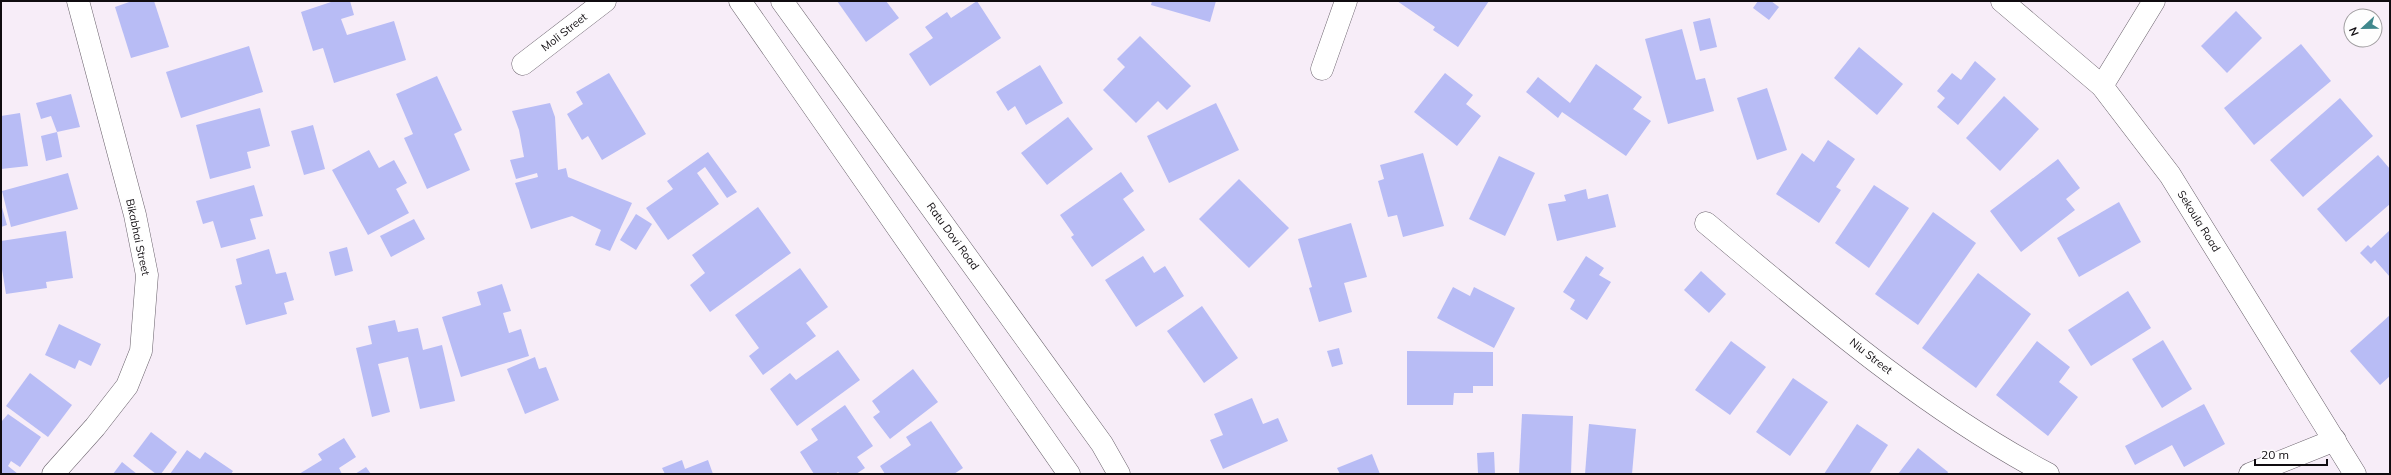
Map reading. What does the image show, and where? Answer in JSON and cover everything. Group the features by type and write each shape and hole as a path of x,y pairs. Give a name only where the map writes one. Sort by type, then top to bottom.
{"street":[{"name":"Bikabhai Street","path":"53,474 95,426 127,386 142,351 147,275 135,215 78,1"},
{"name":"Moli Street","path":"524,64 605,1"},
{"path":"740,1 1070,474"},
{"name":"Ratu Dovi Road","path":"782,1 1102,444 1119,474"},
{"path":"1322,69 1346,1"},
{"name":"Sekoula Road","path":"2002,1 2102,86 2170,175 2356,474"},
{"path":"2102,86 2154,1"},
{"name":"Niu Street","path":"1706,223 1892,373 2007,452 2048,474"},
{"path":"2250,474 2335,440"}],"building":[{"path":"132,1 154,1 169,47 131,58 115,7"},
{"path":"334,1 350,1 354,15 341,19 347,35 394,21 406,60 334,83 323,48 313,51 301,12"},
{"path":"837,1 886,1 899,18 866,42"},
{"path":"977,1 1001,38 930,86 909,54 933,38 925,27 947,12 951,18"},
{"path":"1152,1 1216,1 1210,22 1151,5"},
{"path":"1397,1 1489,1 1458,47 1433,30 1435,27"},
{"path":"1758,1 1771,1 1779,7 1769,20 1753,8"},
{"path":"2236,11 2262,38 2227,73 2201,46"},
{"path":"1710,18 1717,47 1700,51 1693,22"},
{"path":"1682,29 1696,80 1705,78 1714,111 1668,124 1645,39"},
{"path":"1140,36 1191,86 1167,110 1158,101 1136,123 1103,90 1125,67 1117,59"},
{"path":"2301,44 2331,81 2254,145 2224,108"},
{"path":"249,46 263,92 181,118 166,72"},
{"path":"1859,47 1903,84 1877,115 1834,78"},
{"path":"1975,61 1996,79 1958,125 1937,107 1945,98 1937,91 1952,73 1961,80"},
{"path":"1596,64 1642,97 1633,109 1651,121 1626,156 1562,112 1558,118 1526,92 1538,77 1570,103"},
{"path":"1040,65 1063,103 1026,125 1015,106 1008,111 996,92"},
{"path":"609,73 646,134 602,160 588,136 582,140 567,114 583,104 576,92"},
{"path":"1445,73 1473,95 1466,104 1481,116 1457,146 1414,112"},
{"path":"437,76 462,130 454,134 470,170 427,189 404,138 413,134 396,94"},
{"path":"1767,88 1787,150 1757,160 1737,98"},
{"path":"71,94 80,127 57,132 51,116 41,119 36,103"},
{"path":"2004,96 2039,129 2000,171 1966,138"},
{"path":"2340,98 2373,136 2303,197 2270,160"},
{"path":"550,103 555,117 558,170 566,168 568,177 632,203 610,251 595,245 601,230 572,216 531,229 515,183 538,177 537,173 516,179 510,160 524,157 519,130 512,111"},
{"path":"1216,103 1239,150 1169,183 1147,136"},
{"path":"260,108 270,146 247,152 251,168 210,179 196,125"},
{"path":"20,113 28,166 1,169 1,116"},
{"path":"1068,117 1093,149 1047,185 1021,153"},
{"path":"313,125 325,169 304,175 291,131"},
{"path":"57,132 62,157 46,161 41,136"},
{"path":"1828,140 1855,159 1836,187 1841,190 1819,223 1776,194 1802,153 1814,162"},
{"path":"369,150 379,168 394,160 407,183 396,189 409,213 368,235 332,170"},
{"path":"708,152 737,192 727,198 705,167 697,173 719,204 668,240 646,208 673,189 667,181"},
{"path":"1423,153 1444,226 1403,237 1397,215 1388,217 1378,181 1384,179 1380,165"},
{"path":"2378,155 2390,169 2390,204 2346,242 2317,209"},
{"path":"1499,156 1535,173 1505,236 1469,219"},
{"path":"2058,159 2080,188 2066,199 2075,210 2021,252 1990,211"},
{"path":"1121,172 1134,191 1123,199 1145,230 1092,267 1071,237 1074,235 1060,215"},
{"path":"68,173 78,209 11,227 2,191"},
{"path":"1239,179 1289,228 1249,268 1199,219"},
{"path":"254,185 263,216 250,219 256,239 221,248 213,221 203,224 196,201"},
{"path":"1874,185 1909,208 1869,268 1835,243"},
{"path":"1586,189 1588,199 1608,194 1616,227 1557,241 1548,204 1566,201 1564,195"},
{"path":"2119,202 2141,242 2079,277 2057,238"},
{"path":"1,204 7,225 1,227"},
{"path":"758,207 791,253 710,312 690,285 705,273 692,255"},
{"path":"1933,212 1976,243 1918,325 1875,294"},
{"path":"636,214 652,224 636,250 620,240"},
{"path":"414,219 425,239 391,257 380,236"},
{"path":"1351,223 1367,277 1344,283 1352,312 1319,322 1309,288 1312,287 1298,239"},
{"path":"2390,230 2390,277 2375,260 2371,264 2360,253 2368,245 2371,248"},
{"path":"66,231 73,278 46,282 47,288 6,294 1,263 1,241"},
{"path":"347,247 353,271 335,276 329,252"},
{"path":"269,249 276,274 286,272 294,300 284,303 287,314 246,325 235,286 242,284 236,259"},
{"path":"1143,256 1154,273 1165,266 1184,296 1136,327 1105,280"},
{"path":"1586,256 1604,268 1599,275 1611,282 1587,320 1570,309 1575,300 1563,292"},
{"path":"800,268 828,307 806,323 816,336 763,375 749,356 759,348 735,315"},
{"path":"1701,271 1726,294 1709,313 1684,290"},
{"path":"1978,273 2031,314 1976,388 1922,348"},
{"path":"502,284 511,311 503,313 509,333 521,329 529,356 461,377 442,317 481,305 477,292"},
{"path":"1453,287 1470,296 1474,287 1515,308 1494,348 1437,318"},
{"path":"2128,291 2151,328 2091,366 2068,330"},
{"path":"1202,306 1238,358 1204,383 1167,331"},
{"path":"2390,315 2390,376 2380,385 2350,351"},
{"path":"395,320 398,332 418,328 423,350 442,345 455,401 420,409 408,357 378,364 390,412 372,417 356,348 372,344 368,326"},
{"path":"59,324 101,344 91,366 79,360 75,369 45,355"},
{"path":"2163,340 2192,389 2162,408 2132,359"},
{"path":"1731,341 1766,367 1730,415 1695,390"},
{"path":"2037,341 2070,367 2059,382 2078,397 2048,436 1996,395"},
{"path":"1339,348 1343,364 1332,367 1327,351"},
{"path":"838,350 860,380 797,426 770,389 790,373 796,380"},
{"path":"1407,351 1493,352 1493,386 1473,386 1473,393 1454,393 1453,405 1407,405"},
{"path":"535,357 539,369 546,367 559,400 525,414 507,369"},
{"path":"913,369 938,402 890,439 873,417 880,412 872,401"},
{"path":"30,373 72,405 48,437 6,406"},
{"path":"1793,378 1828,402 1790,456 1756,432"},
{"path":"1252,398 1263,424 1278,418 1288,441 1223,469 1210,440 1223,435 1214,414"},
{"path":"2204,404 2225,444 2184,467 2172,445 2135,465 2125,446"},
{"path":"845,405 873,446 857,457 865,468 856,474 840,474 838,472 835,474 814,474 800,452 818,440 811,429"},
{"path":"8,414 41,437 20,467 11,461 8,466 18,474 1,474 1,420 2,421"},
{"path":"1522,414 1573,416 1571,474 1519,474"},
{"path":"931,421 963,468 954,474 885,474 880,466 911,445 906,437"},
{"path":"1589,424 1636,429 1632,474 1585,474"},
{"path":"1857,424 1888,445 1869,474 1824,474"},
{"path":"151,432 177,452 161,474 156,474 133,456"},
{"path":"344,438 356,457 339,468 342,474 299,474 322,460 318,454"},
{"path":"1918,448 1948,472 1947,474 1898,474"},
{"path":"187,450 200,459 205,452 233,471 231,474 170,474"},
{"path":"1494,452 1495,474 1474,474 1478,473 1477,453"},
{"path":"1372,454 1380,474 1340,474 1337,468"},
{"path":"682,460 685,469 708,460 713,474 665,474 662,468"},
{"path":"122,462 137,474 113,474"},
{"path":"366,467 371,474 355,474"}]}
